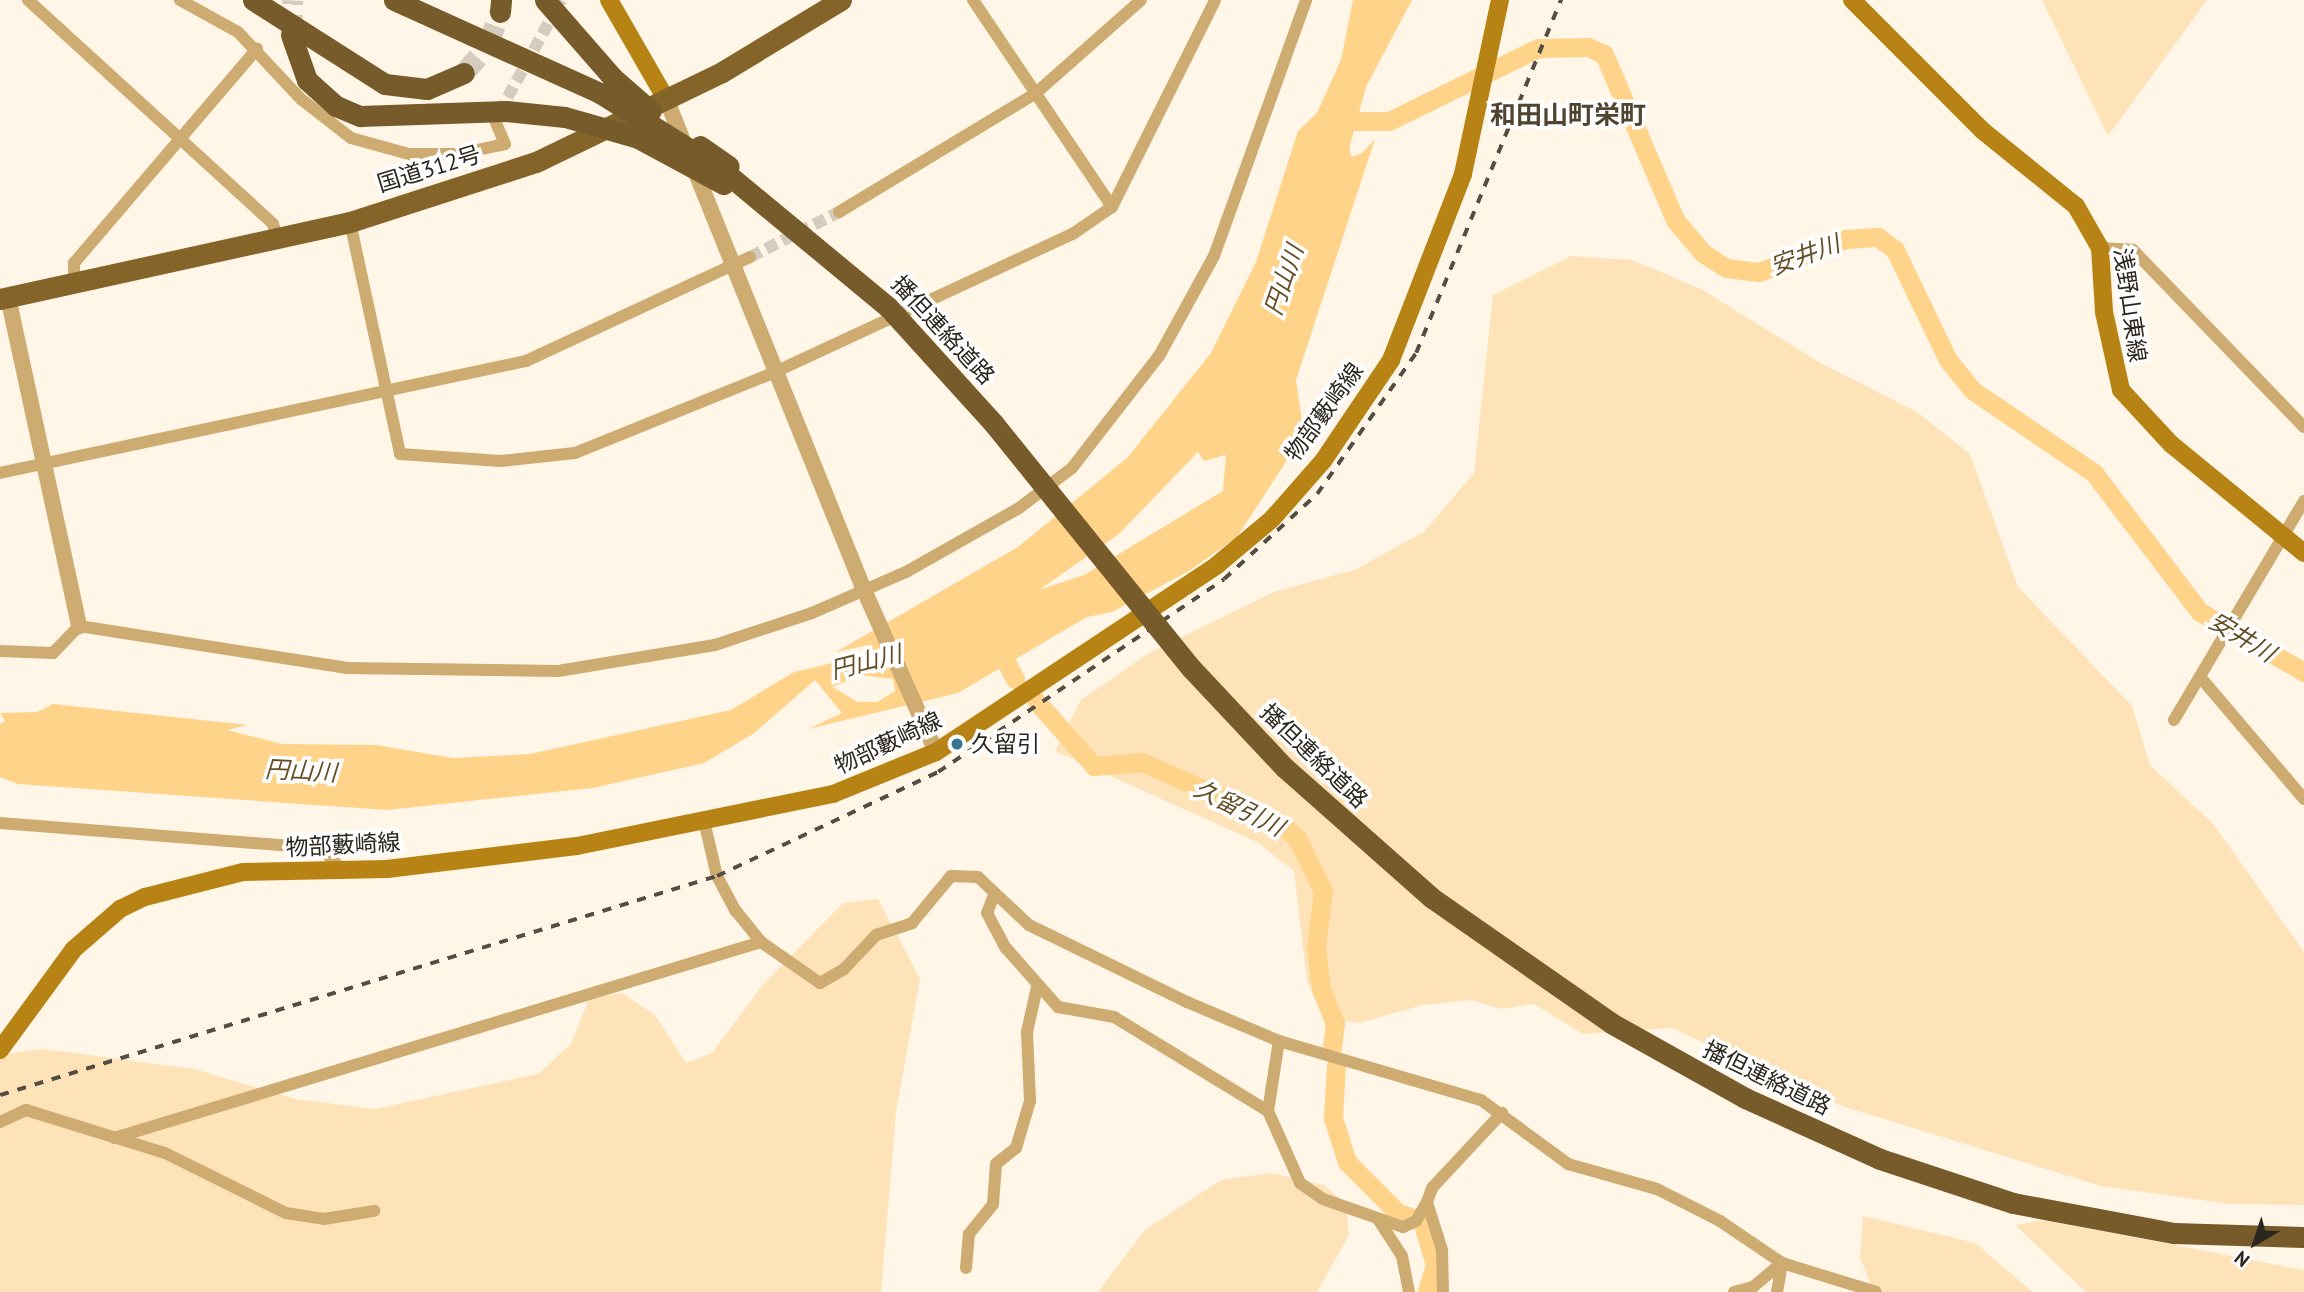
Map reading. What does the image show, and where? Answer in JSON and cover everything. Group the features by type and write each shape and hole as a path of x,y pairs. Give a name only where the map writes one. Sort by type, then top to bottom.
{"highway":[{"path":"253,0 385,83 427,89 464,73"},
{"path":"376,0 458,26"},
{"path":"394,0 607,85 726,174"},
{"path":"545,0 607,85"},
{"name":"国道312号","path":"4,298 350,222 536,162 667,102 841,0"},
{"path":"291,35 307,80 360,116 506,111 565,117 638,138 726,174"},
{"name":"播但連絡道路","path":"726,174 849,271 888,307 994,424 1191,667 1285,768 1432,898 1611,1023 1745,1098 1880,1159 2013,1203 2174,1233 2304,1237"}],"main road":[{"path":"609,0 667,102"},
{"name":"物部藪崎線","path":"0,1050 74,949 120,909 180,884 243,873 343,871 477,860 705,825 832,794 936,752 1217,565 1272,519 1323,461 1378,380 1410,317 1463,174 1500,0"},
{"name":"浅野山東線","path":"1852,0 1983,131 2076,206 2100,248 2104,312 2121,390 2171,444 2304,553"}],"street":[{"path":"28,0 272,225 277,237"},
{"path":"180,0 257,50 329,123 375,147 435,155 494,149 505,144 495,121"},
{"path":"973,0 1112,208"},
{"path":"839,212 1036,93 1141,0"},
{"path":"350,222 400,454 501,461 575,453 775,372 1074,233 1112,208 1215,0"},
{"path":"79,626 346,668 558,671 715,645 866,595 968,540 1072,468 1158,356 1214,256 1306,0"},
{"path":"74,281 74,264 257,50"},
{"path":"667,102 866,595 921,724 936,752"},
{"path":"2100,248 2133,250 2304,427"},
{"path":"0,473 386,391 567,347 750,257"},
{"path":"4,298 79,626"},
{"path":"2174,720 2304,501"},
{"path":"0,651 54,653 79,626"},
{"path":"2201,678 2304,799"},
{"path":"0,824 321,848 343,871"},
{"path":"705,825 723,890 761,942 820,983 844,969 876,935 912,923 951,876 978,877 994,895 1029,925 1081,953 1279,1041 1442,1086 1502,1113 1568,1164 1682,1200 1782,1264 1875,1292"},
{"path":"994,895 987,913 1037,987 1058,1007 1114,1017 1268,1111"},
{"path":"114,1138 761,942"},
{"path":"966,1268 969,1234 993,1204 996,1164 1016,1148 1034,1087 1027,1032 1037,987"},
{"path":"1279,1041 1268,1111 1300,1183 1323,1199 1403,1227 1422,1211 1432,1188 1502,1113"},
{"path":"0,1122 26,1110 165,1153 286,1213 349,1219 374,1211"},
{"path":"1422,1211 1442,1250 1443,1292"},
{"path":"1376,1216 1402,1256 1409,1292"},
{"path":"1734,1292 1753,1287 1782,1264"},
{"path":"1777,1292 1782,1264"}],"shaded area":[{"path":"2042,0 2207,0 2108,136"},
{"path":"1571,256 1632,260 1701,289 1822,364 1917,412 1970,454 2018,587 2132,706 2150,765 2214,825 2304,952 2304,1205 2230,1204 2101,1186 1845,1107 1672,1028 1583,1034 1534,1004 1502,1009 1471,1000 1423,1005 1359,1023 1324,1018 1307,981 1294,871 1257,842 1055,751 1081,700 1149,653 1274,592 1357,569 1425,531 1474,473 1493,295"},
{"path":"878,899 920,979 896,1112 881,1292 0,1292 0,1055 43,1049 194,1069 295,1099 375,1109 538,1074 571,1044 589,999 622,993 655,1015 686,1063 712,1053 762,986 843,903"},
{"path":"1272,1173 1324,1185 1346,1204 1349,1235 1317,1292 1098,1292 1145,1230 1221,1180"},
{"path":"1863,1216 1975,1243 2033,1292 1873,1292 1860,1257"},
{"path":"2045,1220 2304,1270 2304,1292 2086,1292 2015,1225"}],"water":[{"name":"円山川","path":"1353,0 1412,0 1366,87 1349,149 1352,157 1362,153 1375,139 1296,380 1304,434 1237,537 1189,571 1112,612 1087,617 958,693 808,729 842,713 815,680 753,734 704,763 593,788 387,810 18,784 0,777 0,724 5,721 0,713 37,712 53,704 247,725 227,730 282,744 376,745 453,758 530,754 731,710 794,672 862,656 869,645 836,652 1018,547 1127,458 1211,353 1256,262 1298,131 1317,113 1341,60","holes":["1198,452 1204,461 1226,455 1223,491 1084,575 1039,590 1119,534","860,675 893,679 895,691 877,702 858,702 832,687"]}],"waterway":[{"name":"安井川","path":"1339,121 1389,121 1538,48 1588,47 1604,54 1675,220 1703,253 1726,268 1759,272 1846,239 1878,237 1895,250 1948,360 1972,390 2094,473 2200,612 2304,672"},
{"name":"久留引川","path":"996,643 1015,679"},
{"name":"久留引川","path":"1037,702 1094,766 1142,762 1281,824 1297,838 1323,891 1316,947 1321,989 1335,1023 1332,1049"},
{"name":"久留引川","path":"1336,1065 1333,1118 1347,1162 1398,1213 1422,1221 1435,1265 1427,1292"}],"tunnel":[{"path":"291,35 293,0"},
{"path":"499,113 561,0"},
{"path":"464,73 488,45 500,12"},
{"path":"750,257 839,212"}],"railway":[{"path":"0,1095 717,876 938,772 1224,579 1317,494 1416,353 1561,0"}],"place":[{"name":"久留引","path":"957,744"}],"district":[{"name":"和田山町栄町","path":"1568,115"}]}
